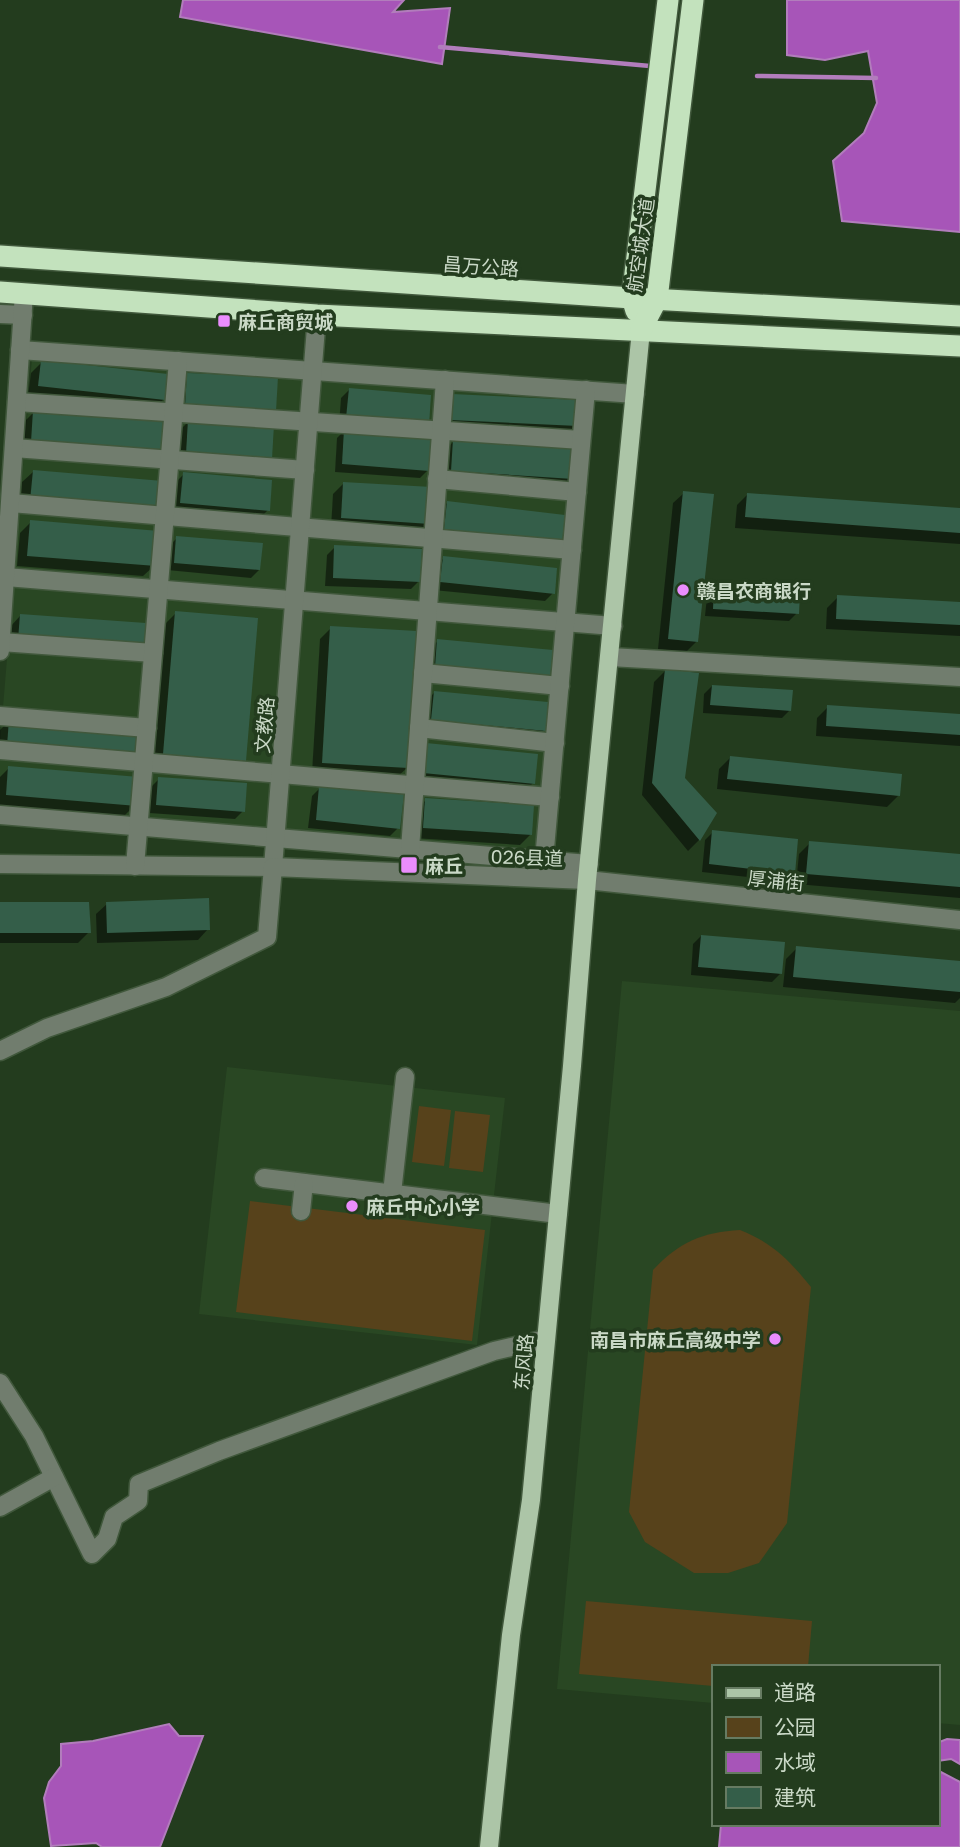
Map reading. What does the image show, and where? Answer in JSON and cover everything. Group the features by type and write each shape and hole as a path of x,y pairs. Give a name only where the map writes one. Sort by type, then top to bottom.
{"highway":[{"name":"航空城大道","path":"641,330 632,299 667,0"},
{"name":"航空城大道","path":"641,330 657,299 693,0"},
{"name":"昌万公路","path":"0,256 632,299 960,316"},
{"path":"0,292 317,315 960,346"}],"main road":[{"name":"026县道","path":"588,872 641,330"},
{"name":"东风路","path":"489,1847 511,1635 531,1500 588,872"}],"street":[{"path":"0,651 24,293"},
{"path":"0,314 23,315"},
{"name":"文教路","path":"273,867 317,315"},
{"path":"20,350 635,394"},
{"path":"135,866 178,361"},
{"path":"410,849 444,380"},
{"path":"544,860 586,390"},
{"path":"17,402 581,440"},
{"path":"14,448 305,470"},
{"path":"437,479 577,492"},
{"path":"11,503 572,550"},
{"path":"6,577 613,626"},
{"path":"1,642 153,653"},
{"path":"610,657 960,677"},
{"path":"423,673 560,686"},
{"path":"0,716 147,728"},
{"path":"419,728 555,743"},
{"path":"0,750 550,797"},
{"path":"0,816 544,860 588,872"},
{"path":"0,864 273,867 267,937 166,987 47,1028 0,1051"},
{"name":"026县道","path":"273,867 588,872"},
{"name":"厚浦街","path":"588,872 960,920"},
{"path":"392,1193 405,1077"},
{"path":"264,1178 558,1214"},
{"path":"301,1211 304,1182"},
{"path":"0,1383 34,1436 92,1554 107,1539 114,1517 138,1501 139,1484 219,1451 494,1351 546,1339"},
{"path":"0,1507 54,1477"}],"shaded area":[{"name":"麻丘商贸城","path":"33,346 591,382 536,853 0,809 0,743"},
{"name":"南昌市麻丘高级中学","path":"622,981 960,1011 960,1725 939,1723 939,1665 712,1665 712,1703 557,1689"},
{"name":"麻丘中心小学","path":"227,1067 505,1098 477,1345 199,1314"}],"green space":[{"path":"419,1106 451,1110 444,1166 412,1162"},
{"path":"455,1111 490,1115 483,1172 449,1168"},
{"path":"250,1201 485,1230 472,1341 236,1312"},
{"path":"740,1230 780,1253 811,1287 787,1523 759,1563 728,1573 694,1573 645,1542 629,1512 653,1270 672,1252 692,1240 714,1233"},
{"path":"586,1601 812,1621 808,1665 712,1665 712,1686 579,1674"}],"water":[{"path":"183,0 404,0 393,12 450,8 442,64 180,17"},
{"path":"787,0 960,0 960,232 842,221 833,161 864,133 877,103 868,51 825,60 787,55"},
{"path":"169,1724 179,1736 203,1736 160,1847 102,1847 96,1843 51,1846 44,1798 49,1782 61,1766 61,1744 93,1741"},
{"path":"947,1739 960,1740 960,1764 951,1759 939,1761 939,1742"},
{"path":"939,1771 960,1782 960,1847 719,1847 721,1826 939,1826"}],"building":[{"path":"41,360 168,374 165,400 38,386"},
{"path":"187,373 278,377 276,411 185,406"},
{"path":"349,388 431,395 429,425 346,418"},
{"path":"452,394 579,400 578,426 450,420"},
{"path":"33,410 167,420 164,452 31,442"},
{"path":"188,419 274,424 272,459 186,454"},
{"path":"344,429 432,435 429,471 342,464"},
{"path":"453,439 576,448 573,479 451,471"},
{"path":"33,470 163,481 160,512 30,501"},
{"path":"183,472 272,480 270,511 180,503"},
{"path":"343,482 432,487 430,524 341,518"},
{"path":"683,491 714,494 698,642 668,639"},
{"path":"747,493 960,508 960,533 745,517"},
{"path":"447,501 565,515 562,543 444,529"},
{"path":"30,520 159,531 156,566 27,556"},
{"path":"176,536 263,543 260,570 174,563"},
{"path":"334,545 422,549 420,582 333,578"},
{"path":"443,556 557,568 555,594 440,582"},
{"path":"714,587 800,592 799,614 713,609"},
{"path":"837,595 960,602 960,625 836,619"},
{"path":"175,611 258,618 246,761 163,754"},
{"path":"20,614 146,623 144,649 18,640"},
{"path":"330,626 417,631 408,768 322,763"},
{"path":"437,639 553,650 550,678 435,667"},
{"path":"665,669 699,673 685,778 717,813 700,841 652,783"},
{"path":"712,685 793,690 791,711 710,705"},
{"path":"434,691 548,702 546,731 431,720"},
{"path":"827,705 960,714 960,735 826,726"},
{"path":"9,719 141,729 138,756 7,746"},
{"path":"426,743 538,754 535,784 423,773"},
{"path":"730,756 902,774 900,796 727,779"},
{"path":"8,766 139,777 137,806 6,795"},
{"path":"158,777 247,783 245,812 156,805"},
{"path":"319,786 404,794 400,829 316,820"},
{"path":"425,798 534,805 532,835 423,828"},
{"path":"712,830 798,839 795,874 709,864"},
{"path":"809,841 960,854 960,887 806,874"},
{"path":"209,898 210,930 107,933 106,902"},
{"path":"0,902 89,902 91,933 0,933"},
{"path":"701,935 785,942 782,974 698,967"},
{"path":"796,946 960,961 960,992 793,977"}],"waterway":[{"path":"440,47 650,66"},
{"path":"757,76 876,78"}],"place":[{"name":"麻丘商贸城","path":"224,321"},
{"name":"赣昌农商银行","path":"683,590"},
{"name":"麻丘","path":"409,865"},
{"name":"麻丘中心小学","path":"352,1206"},
{"name":"南昌市麻丘高级中学","path":"775,1339"}]}
